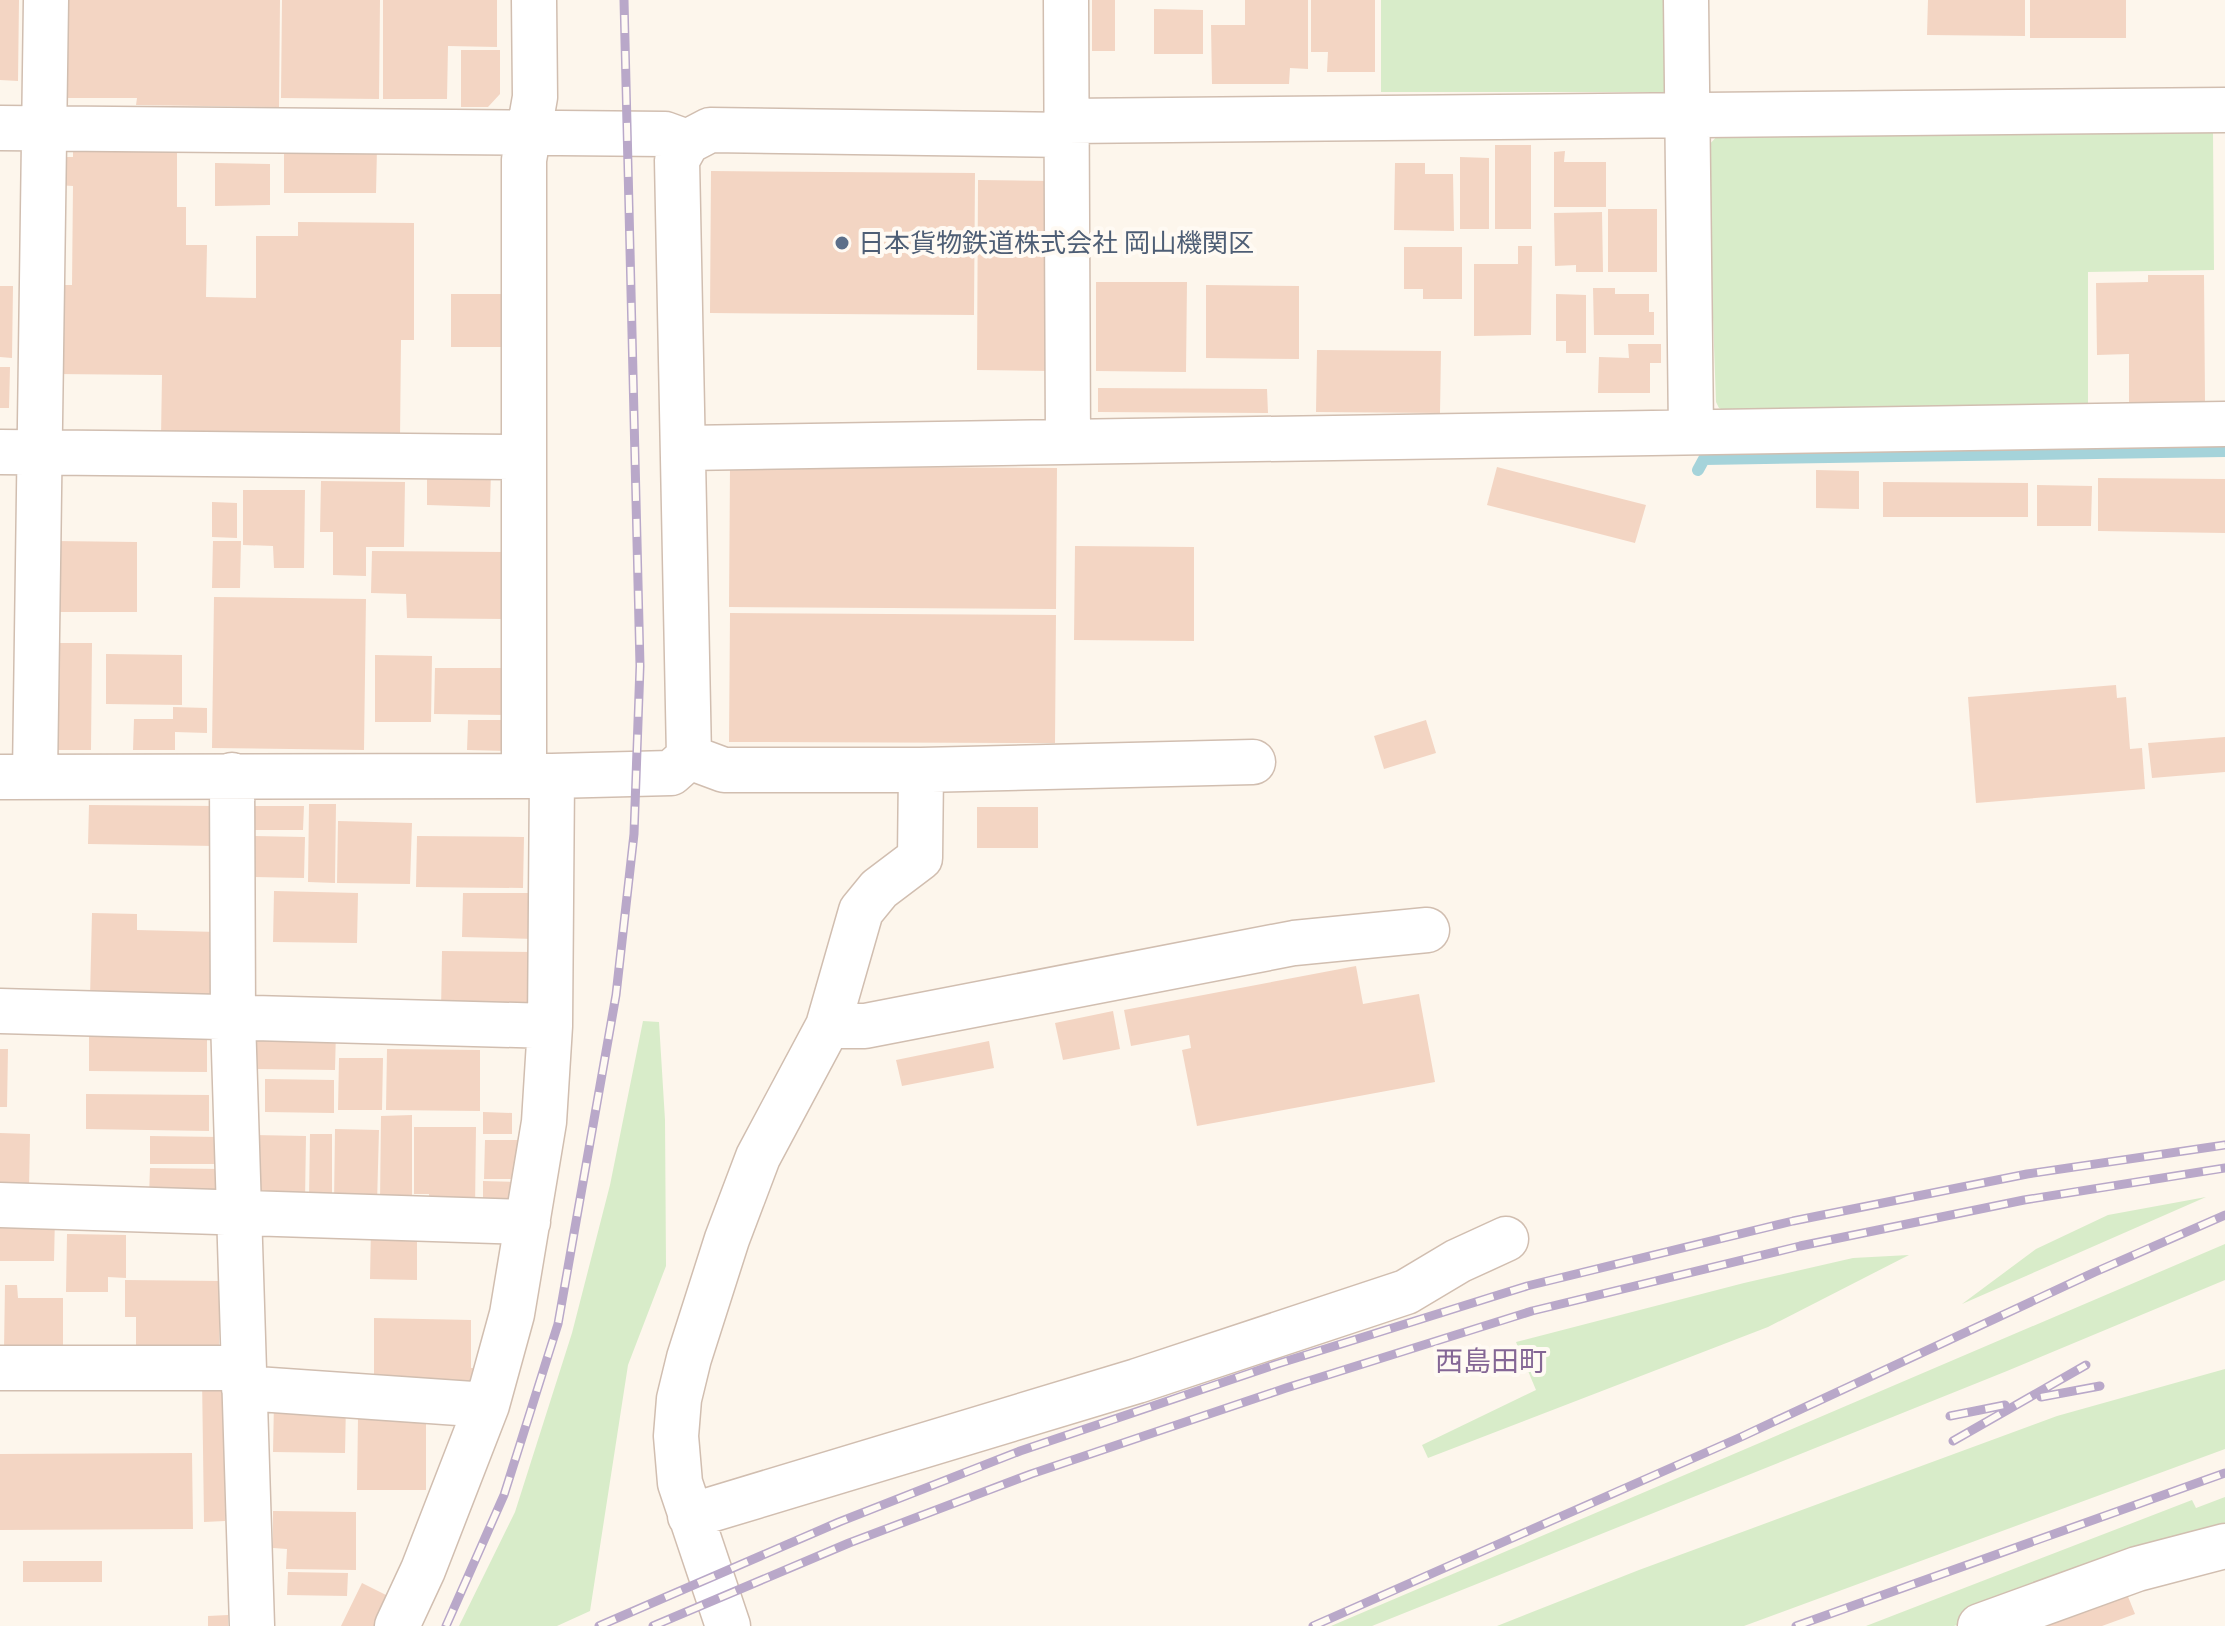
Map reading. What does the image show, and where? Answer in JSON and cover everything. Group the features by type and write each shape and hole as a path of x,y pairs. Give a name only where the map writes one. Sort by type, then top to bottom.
{"street":[{"path":"46,0 46,129 20,452 18,776 671,773 689,757 677,160 698,136"},
{"path":"397,1626 423,1570 487,1405 512,1314 544,1122 550,1026 522,457 524,160 535,97 534,0"},
{"path":"1066,0 1068,441"},
{"path":"1686,0 1691,431"},
{"path":"0,128 698,136 1689,115 2225,110"},
{"path":"685,448 2225,424"},
{"path":"20,452 522,457"},
{"path":"689,757 724,770 921,770 1253,762"},
{"path":"728,1626 680,1483 676,1436 679,1399 727,1239 758,1157 828,1026 861,911 879,889 920,858 921,770"},
{"path":"232,775 233,1019 252,1626"},
{"path":"828,1026 865,1026 1294,943 1427,930"},
{"path":"0,1011 550,1026"},
{"path":"0,1205 528,1222"},
{"path":"690,1516 1137,1381 1406,1292 1458,1261 1506,1239"},
{"path":"0,1368 243,1378 487,1405"},
{"path":"1980,1626 2137,1569 2225,1546"}],"green space":[{"path":"1381,0 1666,0 1666,92 1381,92"},
{"path":"2213,131 2214,270 2088,272 2088,415 1727,412 1719,408 1716,402 1707,147 1720,133"},
{"path":"643,1021 659,1022 665,1120 666,1266 628,1365 590,1611 557,1626 459,1626 515,1512 572,1333 610,1185"},
{"path":"2206,1197 1962,1304 2036,1249 2108,1215"},
{"path":"2225,1244 2225,1280 1372,1626 1331,1626"},
{"path":"1909,1255 1768,1327 1428,1458 1422,1445 1536,1390 1516,1342 1853,1258"},
{"path":"2225,1369 2225,1449 1744,1626 1497,1626 1639,1570 2057,1416"},
{"path":"2225,1497 2225,1539 1954,1626 1866,1626 2192,1500 2196,1508"}],"building":[{"path":"0,0 19,0 18,81 0,80"},
{"path":"60,0 280,0 279,107 136,105 137,98 60,98"},
{"path":"282,0 380,0 379,99 281,98"},
{"path":"383,0 497,0 497,47 448,46 447,99 383,99"},
{"path":"1092,0 1115,0 1115,51 1092,51"},
{"path":"1245,0 1308,0 1308,69 1290,68 1289,84 1212,84 1211,25 1245,25"},
{"path":"1311,0 1375,0 1375,72 1327,72 1328,52 1311,52"},
{"path":"1928,0 2025,0 2025,36 1927,35"},
{"path":"2030,0 2126,0 2126,38 2030,38"},
{"path":"1154,9 1203,10 1203,54 1154,54"},
{"path":"461,50 500,50 500,94 488,107 461,107"},
{"path":"1495,145 1531,145 1531,229 1495,229"},
{"path":"73,147 177,148 177,207 186,207 186,245 207,245 206,297 256,298 256,236 298,236 298,222 414,223 414,340 401,340 400,439 161,438 162,375 55,374 55,285 72,285 73,186 56,185 56,157 73,157"},
{"path":"284,148 377,148 376,193 284,193"},
{"path":"1565,151 1564,162 1606,162 1606,207 1554,207 1554,152"},
{"path":"1460,157 1489,158 1489,229 1460,229"},
{"path":"215,163 270,164 270,205 215,206"},
{"path":"1395,163 1425,163 1425,174 1453,174 1454,231 1394,230"},
{"name":"日本貨物鉄道株式会社 岡山機関区","path":"711,171 975,173 974,315 710,313"},
{"path":"978,180 1051,181 1050,371 977,370"},
{"path":"1608,209 1657,209 1657,272 1608,272"},
{"path":"1602,212 1603,272 1576,272 1576,265 1555,266 1554,213"},
{"path":"1518,246 1532,246 1531,335 1474,336 1474,264 1518,264"},
{"path":"1404,247 1462,247 1462,299 1423,299 1423,289 1404,289"},
{"path":"2148,275 2204,275 2205,402 2129,402 2129,354 2097,355 2096,283 2148,282"},
{"path":"1096,282 1187,282 1186,372 1096,371"},
{"path":"1206,285 1299,286 1299,359 1206,358"},
{"path":"0,286 13,286 12,358 0,357"},
{"path":"1593,288 1615,288 1615,294 1649,294 1649,312 1654,312 1654,335 1594,335"},
{"path":"451,294 502,294 502,347 451,347"},
{"path":"1556,294 1586,295 1586,353 1566,353 1566,341 1556,341"},
{"path":"1628,344 1661,344 1661,363 1650,363 1650,393 1598,393 1599,357 1629,358"},
{"path":"1317,350 1441,351 1440,413 1316,412"},
{"path":"0,367 10,367 9,408 0,408"},
{"path":"1098,388 1267,389 1268,413 1098,412"},
{"path":"730,466 1057,468 1056,609 729,607"},
{"path":"1497,467 1646,505 1635,543 1487,505"},
{"path":"427,470 491,471 490,507 427,505"},
{"path":"1816,470 1859,471 1859,509 1816,508"},
{"path":"2098,478 2225,479 2225,533 2098,531"},
{"path":"321,481 405,482 404,547 366,547 366,576 333,575 333,532 320,532"},
{"path":"1883,482 2028,483 2028,517 1883,517"},
{"path":"2037,485 2092,486 2091,526 2037,526"},
{"path":"243,490 305,490 304,568 274,568 273,546 243,545"},
{"path":"212,502 237,503 237,538 212,537"},
{"path":"55,541 137,542 137,612 54,612"},
{"path":"213,541 241,541 240,588 212,588"},
{"path":"1075,546 1194,547 1194,641 1074,640"},
{"path":"372,551 504,552 503,619 407,618 406,594 371,593"},
{"path":"214,597 366,599 364,750 212,748"},
{"path":"730,613 1056,615 1055,743 729,742"},
{"path":"51,643 92,643 91,750 50,750"},
{"path":"106,654 182,655 182,705 106,704"},
{"path":"375,655 432,656 431,722 375,722"},
{"path":"435,668 507,668 506,715 434,714"},
{"path":"2116,685 2117,698 2126,697 2130,749 2142,748 2145,789 1976,803 1968,697"},
{"path":"173,707 207,708 207,733 175,732 175,750 133,750 134,719 173,719"},
{"path":"468,720 507,720 507,751 467,750"},
{"path":"1426,720 1436,753 1384,769 1374,736"},
{"path":"2225,737 2225,772 2152,778 2148,743"},
{"path":"309,804 336,804 335,883 308,882"},
{"path":"89,805 216,806 215,846 88,844"},
{"path":"249,806 304,806 303,830 249,830"},
{"path":"977,807 1038,807 1038,848 977,848"},
{"path":"338,821 412,823 410,884 337,883"},
{"path":"252,836 305,837 304,878 251,877"},
{"path":"417,836 524,837 523,888 416,887"},
{"path":"274,891 358,893 357,943 273,942"},
{"path":"463,893 536,893 535,939 462,937"},
{"path":"92,913 137,914 137,930 218,932 217,1000 90,998"},
{"path":"442,951 533,952 532,1013 441,1012"},
{"path":"1356,966 1363,1004 1419,994 1435,1082 1197,1126 1182,1050 1191,1048 1189,1035 1131,1046 1124,1010"},
{"path":"1113,1011 1120,1049 1063,1060 1055,1023"},
{"path":"89,1025 207,1027 207,1072 89,1071"},
{"path":"255,1029 336,1030 335,1070 255,1069"},
{"path":"989,1041 994,1068 902,1086 896,1060"},
{"path":"0,1049 8,1049 7,1107 0,1107"},
{"path":"387,1049 480,1050 480,1111 386,1110"},
{"path":"339,1058 383,1058 382,1110 338,1110"},
{"path":"265,1079 334,1080 334,1113 265,1112"},
{"path":"86,1094 209,1095 209,1131 86,1129"},
{"path":"483,1112 512,1113 512,1134 483,1134"},
{"path":"412,1115 412,1203 380,1203 381,1116"},
{"path":"414,1127 476,1127 475,1210 429,1209 429,1194 414,1194"},
{"path":"335,1129 379,1130 377,1204 334,1204"},
{"path":"0,1133 30,1134 29,1190 0,1190"},
{"path":"310,1134 332,1134 332,1199 309,1199"},
{"path":"252,1135 306,1136 305,1201 251,1201"},
{"path":"150,1136 219,1137 219,1164 150,1164"},
{"path":"485,1140 522,1140 521,1179 484,1179"},
{"path":"150,1168 219,1169 219,1199 149,1197"},
{"path":"483,1181 514,1182 513,1208 483,1208"},
{"path":"0,1215 55,1216 54,1261 0,1261"},
{"path":"371,1229 417,1229 417,1280 370,1279"},
{"path":"67,1234 126,1235 126,1278 108,1277 108,1292 66,1292"},
{"path":"125,1280 220,1281 219,1357 136,1357 136,1317 125,1317"},
{"path":"5,1285 17,1285 18,1298 63,1298 63,1351 4,1350"},
{"path":"374,1318 471,1320 471,1368 481,1368 480,1396 374,1379"},
{"path":"202,1377 224,1377 225,1521 204,1522"},
{"path":"274,1402 346,1403 345,1453 273,1452"},
{"path":"358,1418 426,1419 426,1490 357,1490"},
{"path":"192,1453 193,1529 0,1530 0,1454"},
{"path":"273,1511 356,1512 356,1570 286,1569 287,1549 273,1548"},
{"path":"23,1561 102,1561 102,1582 23,1582"},
{"path":"288,1572 348,1573 347,1596 287,1595"},
{"path":"362,1583 392,1598 378,1626 341,1626"},
{"path":"2127,1594 2135,1614 2102,1626 2039,1626"},
{"path":"228,1615 228,1626 208,1626 208,1616"}],"waterway":[{"path":"1698,470 1704,459 2225,451"}],"railway":[{"path":"446,1626 504,1495 558,1324 616,995 634,834 640,666 624,0"},
{"path":"599,1626 839,1522 1020,1451 1277,1364 1527,1286 1793,1221 2027,1174 2225,1145"},
{"path":"653,1626 849,1543 1031,1474 1286,1388 1532,1311 1800,1246 2024,1200 2225,1168"},
{"path":"1313,1626 1741,1437 2225,1215"},
{"path":"1953,1441 2086,1365"},
{"path":"2041,1397 2100,1386"},
{"path":"1950,1416 2005,1405"},
{"path":"1796,1626 2225,1473"}],"place":[{"name":"日本貨物鉄道株式会社 岡山機関区","path":"842,243"}],"district":[{"name":"西島田町","path":"1491,1361"}]}
